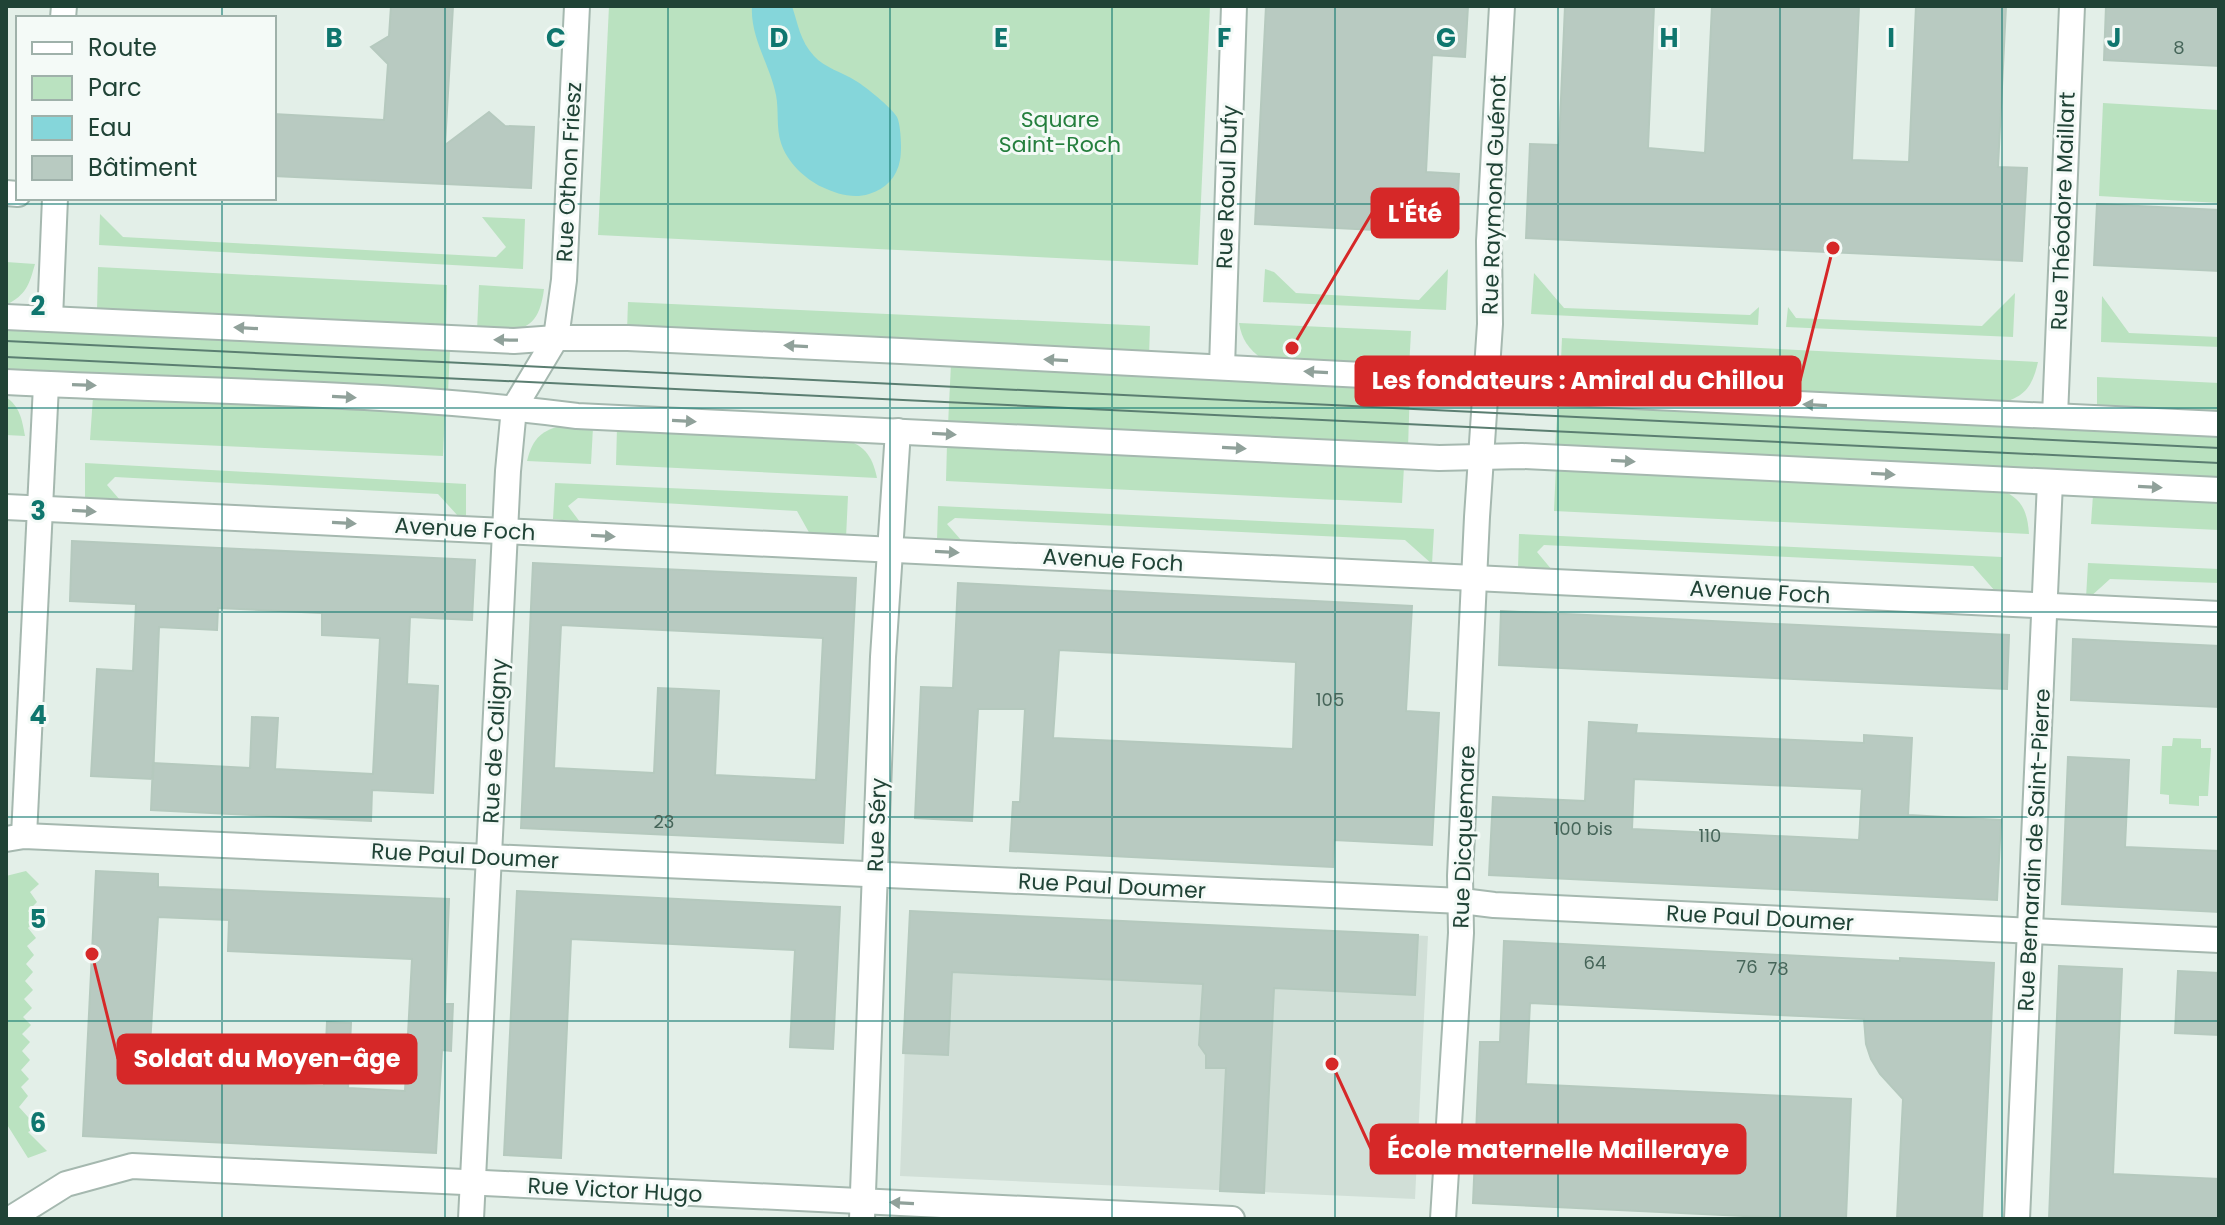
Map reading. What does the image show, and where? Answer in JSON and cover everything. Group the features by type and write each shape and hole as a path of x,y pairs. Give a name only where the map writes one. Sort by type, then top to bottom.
{"street":[{"name":"Rue Othon Friesz","path":"556,338 564,280 577,6"},
{"name":"Rue Raoul Dufy","path":"1222,367 1234,6"},
{"name":"Rue Raymond Guénot","path":"1485,385 1490,324 1489,241 1502,6"},
{"name":"Rue Théodore Maillart","path":"2055,416 2072,6"},
{"path":"50,319 55,200"},
{"path":"6,317 514,341 628,338 1421,378 1548,392 2219,424"},
{"path":"514,408 556,338"},
{"path":"6,382 431,401 577,416 1439,458 1545,457 2219,490"},
{"path":"15,837 16,793 41,509 46,385"},
{"path":"1482,456 1485,385"},
{"name":"Rue de Caligny","path":"471,1219 514,408"},
{"name":"Rue Séry","path":"862,1210 883,657 898,431"},
{"name":"Rue Dicquemare","path":"1443,1219 1457,1013 1461,861 1482,456"},
{"name":"Rue Bernardin de Saint-Pierre","path":"2017,1219 2050,482"},
{"name":"Avenue Foch","path":"6,507 2219,614"},
{"name":"Rue Paul Doumer","path":"15,837 1462,901 1510,906 2219,940"},
{"name":"Rue Victor Hugo","path":"10,1219 66,1184 132,1166 473,1183 862,1210 1232,1219"}],"shaded area":[{"path":"910,911 1428,936 1415,1199 900,1176"}],"green space":[{"name":"Square Saint-Roch","path":"609,6 1210,6 1198,265 598,235"},
{"path":"2103,103 2219,110 2219,203 2099,196"},
{"path":"100,214 123,237 496,257 506,247 482,217 525,219 523,269 99,245"},
{"path":"6,262 35,264 26,288 6,305"},
{"path":"98,267 447,285 446,330 97,311"},
{"path":"1265,269 1274,272 1296,293 1419,300 1448,269 1446,310 1263,302"},
{"path":"1534,273 1564,308 1750,315 1759,307 1758,325 1531,314"},
{"path":"479,285 544,289 541,305 536,316 523,327 477,331"},
{"path":"2015,293 2013,337 1786,327 1788,307 1796,318 1982,326"},
{"path":"2102,296 2129,333 2219,337 2219,347 2101,342"},
{"path":"628,302 1150,326 1149,356 627,331"},
{"path":"1239,323 1411,331 1409,369 1262,359 1246,343"},
{"path":"6,326 450,348 448,394 6,373"},
{"path":"1562,338 2038,362 2030,385 2014,399 1997,404 1560,382"},
{"path":"951,364 1410,387 1408,448 948,425"},
{"path":"2097,377 2219,383 2219,415 2107,409 2097,405"},
{"path":"103,395 445,412 443,456 90,440 93,397"},
{"path":"6,397 17,409 25,436 6,435"},
{"path":"1558,401 2219,433 2219,480 1555,449"},
{"path":"565,425 593,427 591,464 527,461 532,446 540,436"},
{"path":"617,427 840,438 855,443 865,451 877,478 616,465"},
{"path":"947,444 1404,466 1402,503 946,481"},
{"path":"85,463 466,484 466,517 458,516 438,494 115,477 107,485 120,500 85,499"},
{"path":"1556,466 1995,487 2021,504 2029,534 1554,511"},
{"path":"555,483 848,496 846,538 811,536 797,511 578,498 568,506 580,522 553,519"},
{"path":"2093,495 2219,499 2219,530 2091,524"},
{"path":"938,506 1434,529 1432,564 1405,540 955,518 947,524 961,540 937,540"},
{"path":"1519,534 2002,557 2002,591 1995,591 1973,566 1544,545 1537,552 1552,570 1518,569"},
{"path":"2088,563 2219,569 2219,583 2110,579 2086,598"},
{"path":"2173,738 2201,739 2201,748 2211,748 2208,796 2199,796 2199,806 2169,804 2169,795 2160,794 2162,746 2172,746"},
{"path":"26,871 39,884 30,892 37,902 28,911 36,920 28,928 36,938 27,946 34,955 26,964 33,972 25,981 33,990 24,999 32,1008 23,1017 31,1025 22,1034 30,1042 22,1051 30,1060 21,1070 29,1079 21,1087 28,1096 19,1107 37,1127 28,1132 47,1151 28,1158 6,1123 6,876"}],"water":[{"path":"752,6 792,6 802,38 814,56 860,84 897,117 901,156 896,172 885,186 863,195 839,194 816,184 792,163 779,137 776,95 754,29"}],"building":[{"path":"391,6 453,6 445,145 489,112 505,126 534,127 531,188 276,176 276,114 384,120 388,64 371,47 389,36"},
{"path":"1266,6 1468,6 1465,57 1432,55 1426,172 1459,174 1456,234 1255,224"},
{"path":"1565,6 1654,6 1648,148 1705,153 1712,6 1859,6 1852,160 1909,162 1916,6 2006,6 1998,167 2027,168 2022,261 1526,238 1530,144 1559,145"},
{"path":"2106,6 2219,6 2219,66 2104,60"},
{"path":"2097,204 2219,210 2219,271 2094,265"},
{"path":"72,541 475,560 472,620 410,617 407,684 438,686 433,793 372,790 371,821 151,810 152,779 91,776 97,669 133,671 136,604 70,601","holes":["218,608 322,613 322,635 380,638 373,774 275,769 278,718 252,717 250,768 154,763 159,627 217,630"]},
{"path":"533,563 856,578 843,843 521,828","holes":["561,625 823,638 816,780 715,775 719,691 681,689 658,688 654,773 554,768"]},
{"path":"958,583 1412,606 1406,711 1439,713 1432,845 1334,840 1333,867 1010,851 1013,802 1020,802 1025,709 978,709 972,821 915,818 921,687 953,688","holes":["1059,650 1296,662 1293,749 1053,738"]},
{"path":"1501,611 2009,635 2007,689 1499,665"},
{"path":"2073,639 2219,646 2219,707 2071,700"},
{"path":"1589,722 1637,725 1636,733 1864,743 1864,735 1912,738 1908,815 2001,820 1997,900 1489,875 1493,797 1585,801","holes":["1634,779 1862,789 1859,840 1632,829"]},
{"path":"2068,757 2129,760 2125,847 2219,851 2219,912 2062,904"},
{"path":"96,871 158,874 158,887 449,899 445,1004 453,1004 451,1051 442,1050 436,1153 83,1136","holes":["158,917 229,920 228,951 412,959 405,1091 348,1088 351,1023 327,1022 324,1086 148,1077"]},
{"path":"517,891 840,907 833,1049 790,1047 795,950 571,939 561,1158 504,1155"},
{"path":"910,911 1418,935 1415,995 1274,988 1264,1193 1220,1191 1226,1068 1206,1068 1206,1055 1199,1045 1203,984 952,972 948,1055 903,1053"},
{"path":"1504,941 1994,963 1982,1219 1897,1219 1903,1099 1871,1059 1864,1019 1530,1003 1526,1084 1851,1099 1846,1219 1473,1203 1480,1042 1500,1042"},
{"path":"2059,966 2122,969 2113,1174 2219,1179 2219,1219 2049,1219"},
{"path":"2178,971 2219,973 2219,1035 2175,1033"}],"tram line":[{"path":"6,341 2219,448"},
{"path":"6,357 2219,463"}],"place":[{"name":"Les fondateurs : Amiral du Chillou","path":"1833,248"},
{"name":"L'Été","path":"1292,348"},
{"name":"Soldat du Moyen-âge","path":"92,954"},
{"name":"École maternelle Mailleraye","path":"1332,1064"}]}
